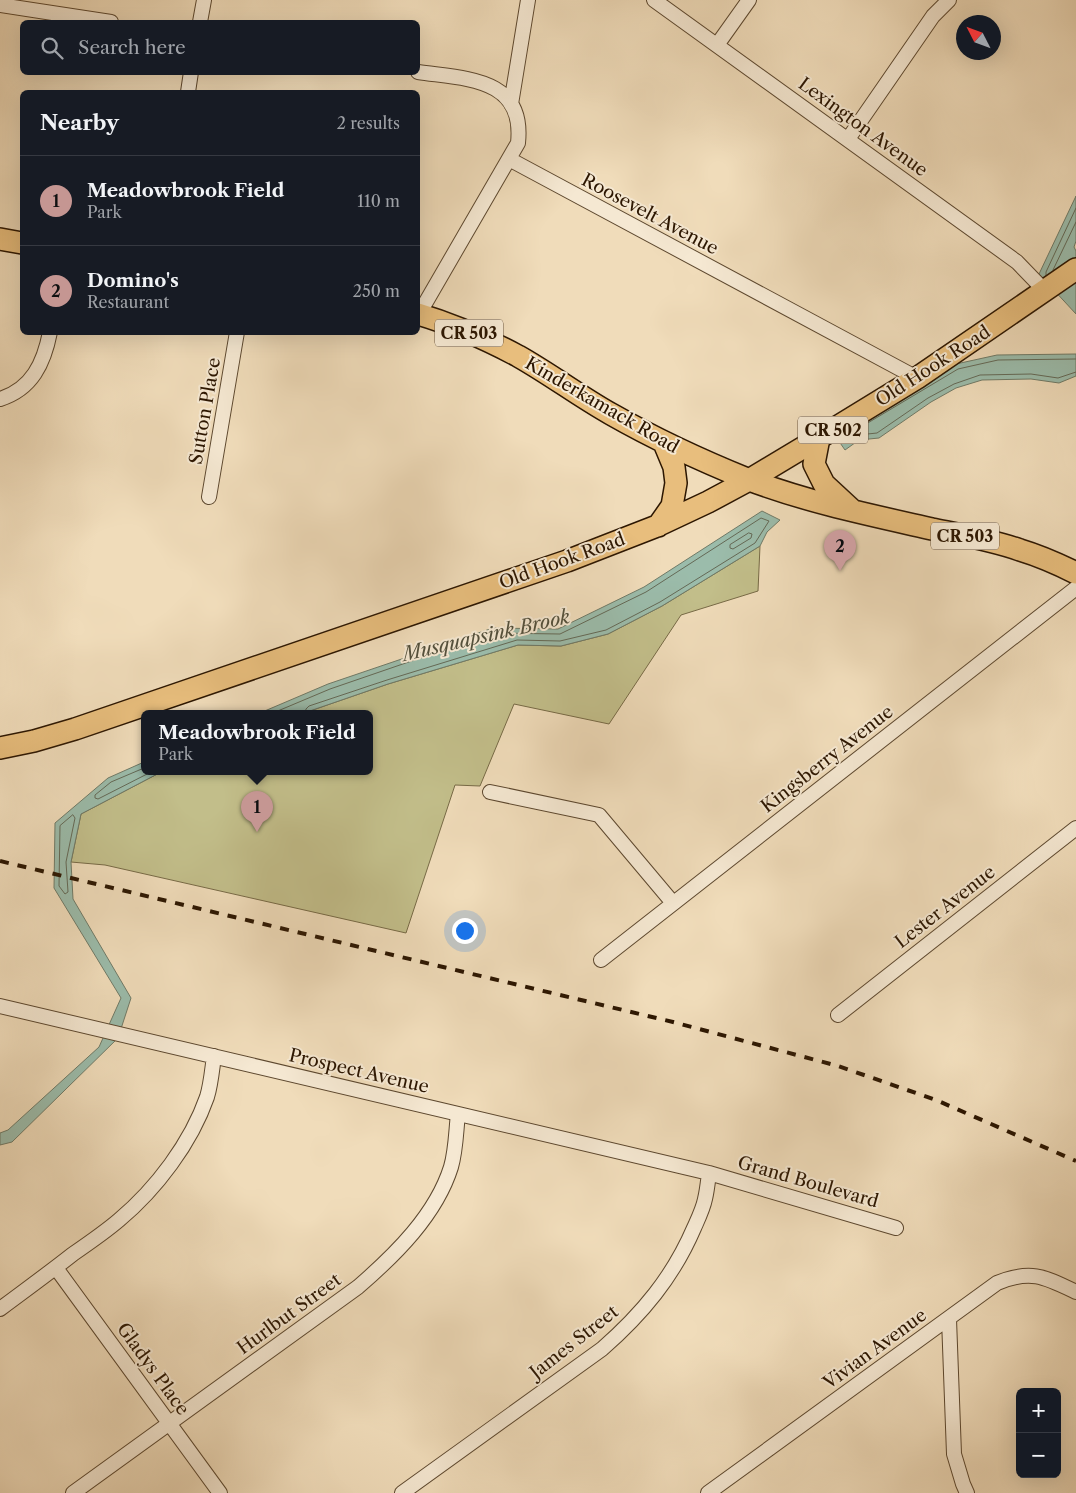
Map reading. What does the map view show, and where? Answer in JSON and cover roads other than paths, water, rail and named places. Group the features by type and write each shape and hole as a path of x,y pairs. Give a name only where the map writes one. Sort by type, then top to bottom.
{"main road":[{"path":"0,239 20,243"},
{"name":"Old Hook Road","path":"0,748 34,741 75,729 567,561 657,526 749,480 917,378 1076,269"},
{"name":"Kinderkamack Road","path":"420,315 481,338 519,357 610,414 664,443 749,480 807,499 853,511 1020,550 1051,561 1076,573"},
{"path":"819,438 814,464 824,484 853,511"},
{"path":"657,526 672,506 676,483 674,467 664,443"}],"street":[{"path":"200,20 204,0"},
{"path":"511,104 528,0"},
{"name":"Lexington Avenue","path":"654,0 1018,262 1046,291"},
{"path":"717,45 749,0"},
{"path":"848,139 934,16 949,0"},
{"path":"0,5 98,20"},
{"path":"420,72 483,82 496,88 511,104 517,116 519,130 518,143 420,311"},
{"path":"188,90 191,75"},
{"name":"Roosevelt Avenue","path":"509,159 917,378"},
{"path":"0,400 10,396 30,380 40,367 46,352 49,335"},
{"name":"Sutton Place","path":"209,497 236,335"},
{"name":"Kingsberry Avenue","path":"601,960 1076,588"},
{"path":"490,792 599,814 673,904"},
{"name":"Lester Avenue","path":"838,1015 1076,828"},
{"name":"Prospect Avenue","path":"0,1006 709,1172"},
{"path":"0,1309 119,1220 142,1199 162,1176 180,1151 207,1097 214,1056"},
{"name":"Hurlbut Street","path":"73,1493 358,1287 386,1263 410,1236 431,1207 443,1186 451,1166 458,1114"},
{"name":"Grand Boulevard","path":"709,1172 896,1228"},
{"name":"James Street","path":"402,1493 602,1349 626,1328 651,1300 670,1274 689,1241 705,1201 709,1172"},
{"name":"Gladys Place","path":"56,1268 220,1493"},
{"name":"Vivian Avenue","path":"708,1493 997,1283 1026,1275 1041,1276 1049,1278 1076,1292"},
{"path":"948,1319 954,1454 967,1493"},
{"path":"724,1481 733,1493"}],"water":[{"path":"1076,196 1076,241 1074,247 1076,251 1076,314 1039,274"},
{"path":"1076,354 1076,376 1059,383 1031,379 982,380 956,388 931,402 879,438 859,440 845,450 836,437 956,364 997,355"},
{"name":"Musquapsink Brook","path":"762,511 780,520 767,532 760,546 662,606 608,634 561,646 518,645 388,684 313,710 267,710 328,684 493,628 558,629 644,587"},
{"path":"141,763 141,775 155,775 81,814 71,862 73,899 131,998 118,1038 12,1142 0,1145 0,1133 8,1130 99,1047 121,998 54,888 55,823 108,778"}],"railway":[{"path":"0,861 673,1022 838,1066 936,1100 1076,1161"}],"place":[{"name":"Domino's","path":"840,571"},
{"name":"Meadowbrook Field","path":"257,832"}]}
